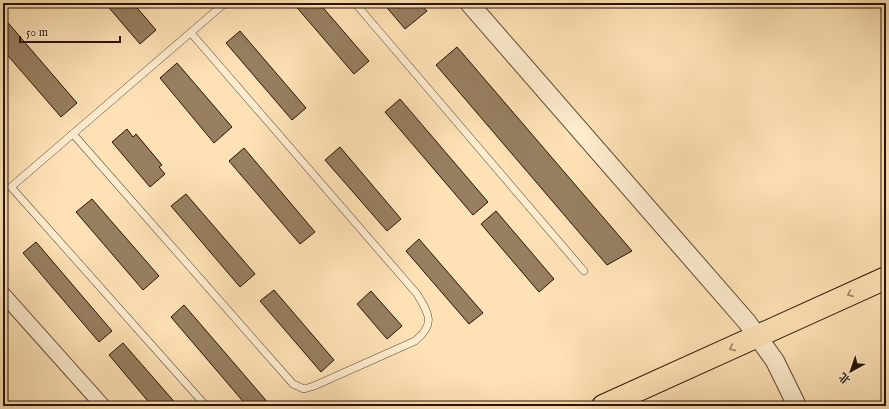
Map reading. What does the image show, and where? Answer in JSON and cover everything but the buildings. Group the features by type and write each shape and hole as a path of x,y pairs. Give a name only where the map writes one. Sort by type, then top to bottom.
{"main road":[{"path":"638,406 886,278"},
{"path":"603,406 886,294"}],"street":[{"path":"469,3 746,322 775,361 797,406"},
{"path":"3,294 103,406"}],"lane":[{"path":"206,406 11,187 225,3"},
{"path":"355,3 584,271"},
{"path":"73,134 293,384 304,389 314,386 415,341 422,336 427,328 429,318 428,311 417,294 191,33"}]}
